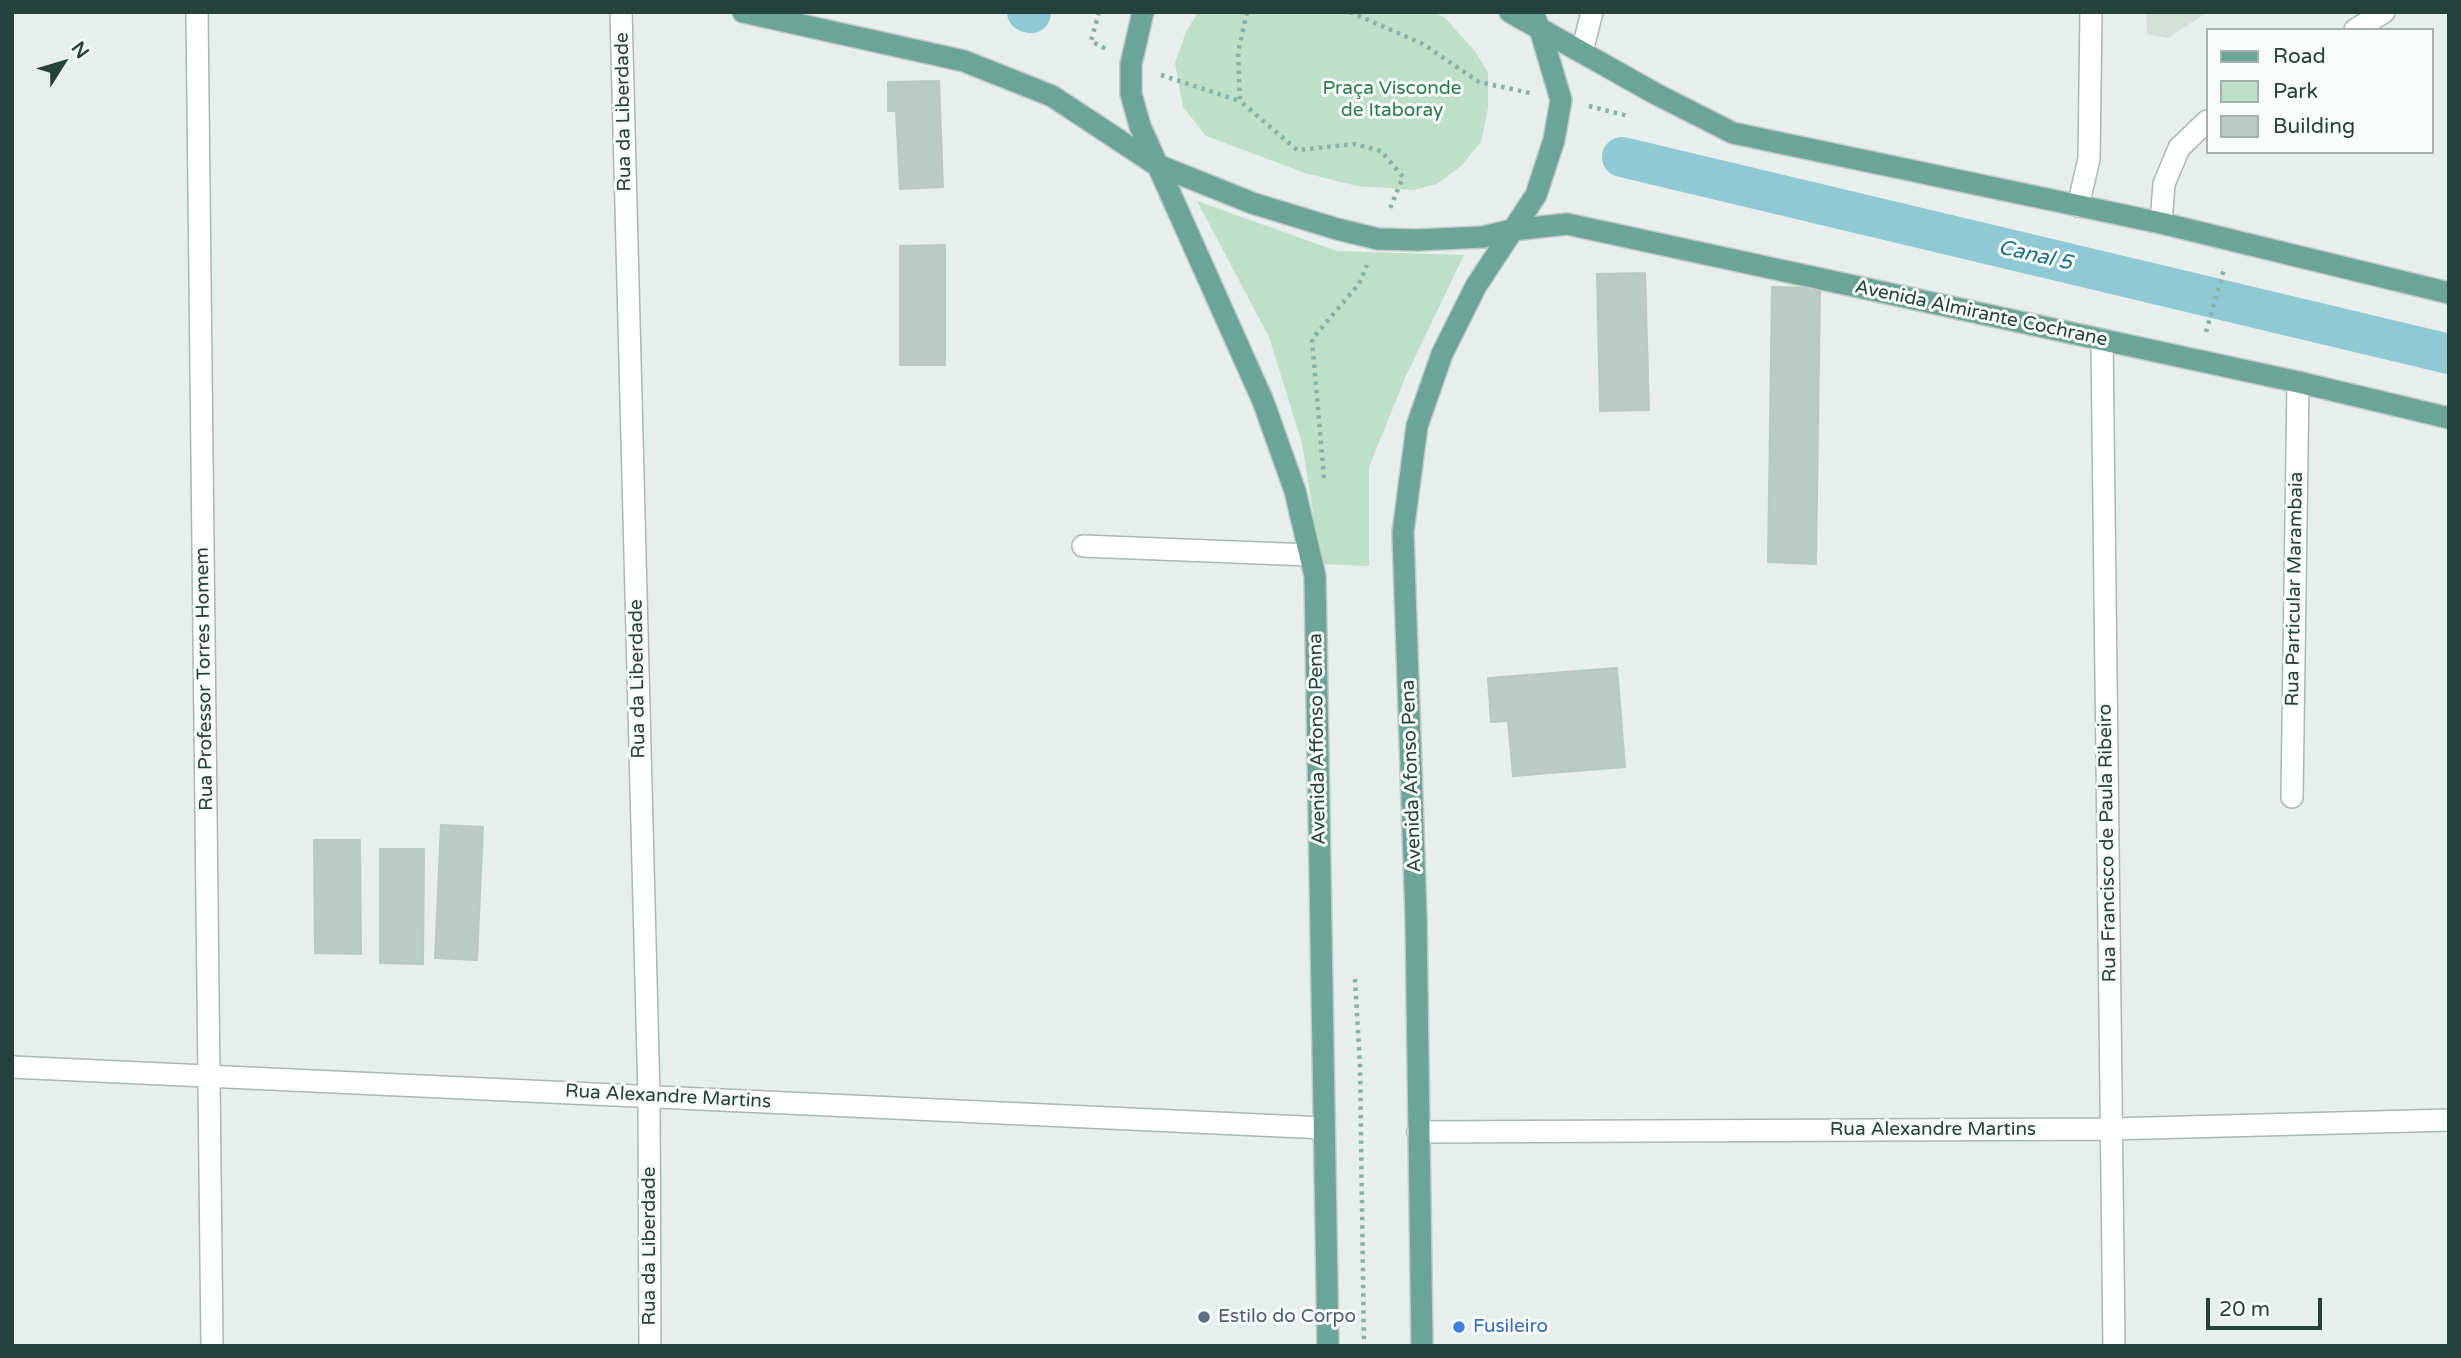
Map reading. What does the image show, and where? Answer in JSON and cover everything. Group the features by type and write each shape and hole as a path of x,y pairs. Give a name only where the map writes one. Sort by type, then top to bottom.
{"main road":[{"path":"743,12 964,61 1052,96 1155,164"},
{"name":"Avenida Affonso Penna","path":"1143,12 1131,64 1131,94 1140,126 1263,401 1295,491 1315,576 1328,1346"},
{"path":"1510,12 1536,20 1582,52 1733,133 2161,223 2449,293"},
{"name":"Avenida Afonso Pena","path":"1422,1346 1416,917 1403,532 1417,426 1448,343 1476,286 1536,195 1554,140 1561,100 1536,20"},
{"name":"Avenida Almirante Cochrane","path":"1155,164 1252,203 1378,239 1483,237 1512,230 1567,224 2298,382 2449,418"}],"street":[{"name":"Rua Professor Torres Homem","path":"197,12 212,1346"},
{"name":"Rua da Liberdade","path":"621,12 649,1096 650,1346"},
{"path":"1582,52 1592,12"},
{"path":"2078,206 2089,159 2091,12"},
{"path":"2358,28 2384,12"},
{"path":"2161,223 2164,184 2179,148 2206,122"},
{"name":"Rua Francisco de Paula Ribeiro","path":"2102,341 2114,1346"},
{"name":"Rua Particular Marambaia","path":"2292,797 2298,382"},
{"path":"1083,546 1310,555"},
{"name":"Rua Alexandre Martins","path":"12,1067 1324,1128"},
{"name":"Rua Alexandre Martins","path":"1418,1132 2111,1129 2449,1120"}],"path":[{"path":"1247,12 1238,52 1240,101 1297,150 1355,144 1381,151 1403,177 1359,284 1312,340"},
{"path":"2198,362 2226,261"}],"shaded area":[{"path":"2146,12 2208,12 2168,38 2147,34"}],"green space":[{"name":"Praça Visconde de Itaboray","path":"1198,12 1434,12 1445,18 1475,51 1488,73 1488,108 1481,142 1461,166 1437,184 1414,190 1357,186 1305,173 1206,136 1183,107 1175,63 1186,32"},
{"path":"1197,201 1337,251 1464,255 1405,378 1369,467 1369,566 1321,564 1302,443 1269,337"}],"building":[{"path":"939,81 943,187 900,189 896,111 888,111 888,82"},
{"path":"945,245 945,365 900,365 900,246"},
{"path":"1645,273 1649,410 1600,411 1597,274"},
{"path":"1772,287 1820,288 1816,564 1768,562"},
{"path":"1617,668 1625,767 1513,776 1508,721 1491,722 1488,678"},
{"path":"441,825 483,827 477,960 435,958"},
{"path":"314,840 360,840 361,954 315,953"},
{"path":"380,849 424,849 423,964 380,963"}],"waterway":[{"name":"Canal 5","path":"1027,12 1031,13"},
{"name":"Canal 5","path":"1622,157 2449,354"}],"place":[{"name":"Estilo do Corpo","path":"1204,1317"},
{"name":"Fusileiro","path":"1459,1327"}]}
